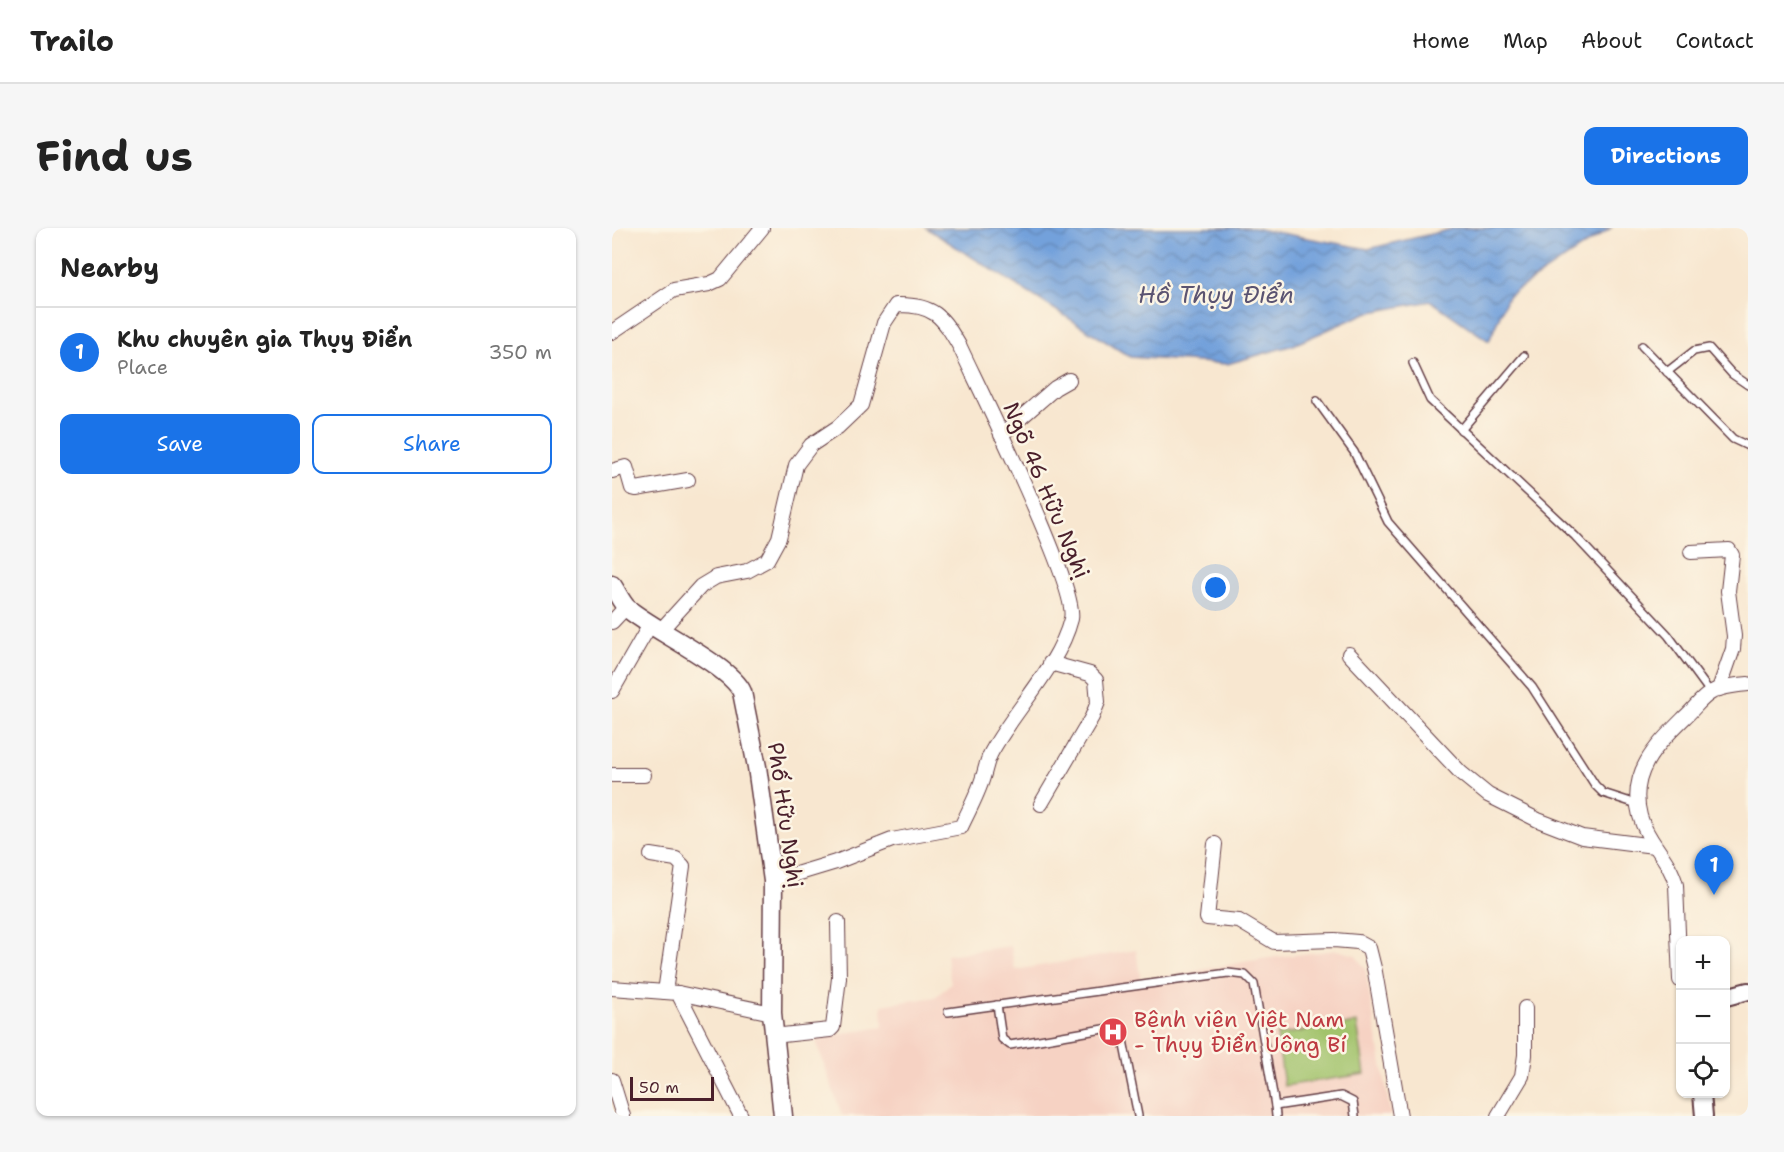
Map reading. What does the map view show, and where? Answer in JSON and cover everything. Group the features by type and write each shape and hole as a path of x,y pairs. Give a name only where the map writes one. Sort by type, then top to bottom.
{"main road":[{"name":"Phố Hữu Nghị","path":"612,585 626,607 721,671 741,688 757,767 773,881 772,1013 783,1116"}],"street":[{"path":"612,332 674,290 709,284 720,279 762,228"},
{"name":"Ngõ 46 Hữu Nghị","path":"656,627 701,586 716,577 747,571 767,560 779,538 795,465 811,445 838,427 861,405 884,323 897,305 919,304 943,318 960,347 1049,541 1071,598 1072,618 1050,663 990,754 983,778 961,827 892,840 836,862 773,881"},
{"path":"1000,435 1055,388 1070,380"},
{"path":"612,471 626,467 632,488 636,489 688,480"},
{"path":"1678,936 1676,885 1667,864 1644,828 1637,804 1639,778 1650,754 1714,691 1733,649 1734,636 1728,591 1732,555 1729,550 1691,552"},
{"path":"612,622 626,607"},
{"path":"612,691 656,627"},
{"path":"1349,654 1461,773 1488,795 1538,820 1582,837 1654,846"},
{"path":"1041,804 1098,702 1096,680 1090,674 1050,663"},
{"path":"1714,691 1748,684"},
{"path":"612,775 644,774"},
{"path":"1215,844 1207,918 1239,921 1274,942 1334,940 1358,942 1369,948 1400,1116"},
{"path":"651,855 676,859 683,866 671,992 741,1116"},
{"path":"773,1036 830,1030 833,1027 839,978 838,922"},
{"path":"612,988 671,992 772,1013"},
{"path":"1730,996 1748,991"},
{"path":"1498,1116 1522,1076 1525,1008"},
{"path":"612,1080 623,1116"},
{"path":"1702,1098 1704,1116"}],"lane":[{"path":"1642,346 1733,439 1748,446"},
{"path":"1667,372 1694,351 1709,348 1732,374 1748,385"},
{"path":"1461,430 1524,356"},
{"path":"1413,363 1430,399 1575,536 1668,635 1714,691"},
{"path":"1317,400 1354,452 1388,522 1532,687 1591,779 1603,793 1637,804"},
{"path":"948,1012 1228,973 1245,975 1254,984 1276,1116"},
{"path":"997,1005 1002,1039 1010,1045 1115,1027 1121,1030 1138,1116"},
{"path":"1275,1106 1341,1096 1348,1097 1353,1102 1355,1116"}],"shaded area":[{"name":"Bệnh viện Việt Nam - Thụy Điển Uông Bí","path":"1011,946 1015,970 1136,950 1141,981 1261,959 1337,950 1355,955 1365,968 1391,1116 842,1116 815,1038 883,1027 882,1005 936,997 951,983 946,955"}],"green space":[{"path":"1357,1023 1365,1074 1284,1086 1277,1035"}],"water":[{"name":"Hồ Thụy Điển","path":"926,228 1253,228 1368,249 1456,228 1611,228 1508,296 1489,341 1431,301 1366,313 1293,345 1227,364 1130,357"}],"place":[{"name":"Khu chuyên gia Thụy Điển","path":"1714,895"},
{"name":"Bệnh viện Việt Nam - Thụy Điển Uông Bí","path":"1113,1032"}]}
